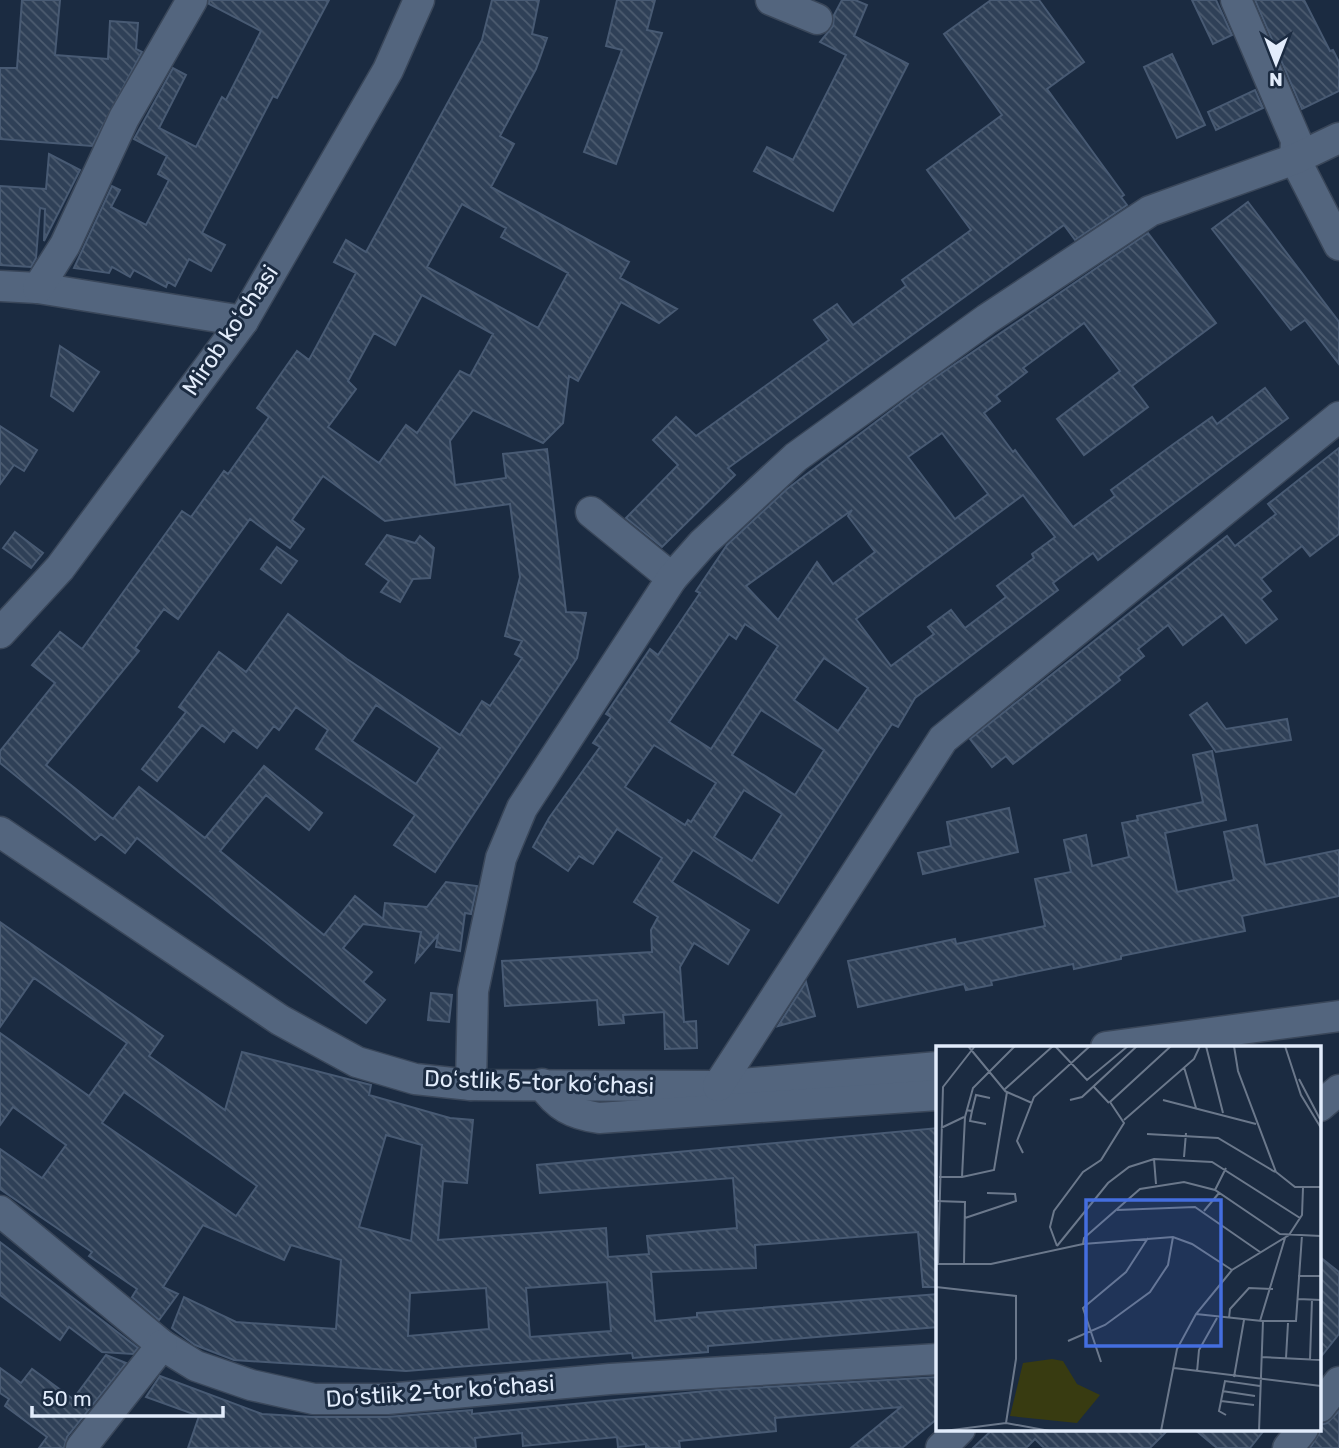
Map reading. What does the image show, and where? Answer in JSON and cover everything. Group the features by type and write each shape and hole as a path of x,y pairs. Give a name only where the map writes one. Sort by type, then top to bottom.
{"street":[{"path":"38,288 65,245 124,118 192,0"},
{"name":"Mirob koʻchasi","path":"0,634 60,568 243,321 388,69 419,0"},
{"path":"771,0 817,19"},
{"path":"1236,0 1296,140 1295,159 1339,244"},
{"path":"471,1085 473,991 501,859 522,808 671,578 703,543 796,457 999,311 1150,211 1295,159 1339,138"},
{"path":"0,286 38,288 243,321"},
{"path":"718,1086 943,739 1339,417"},
{"path":"591,512 671,578"},
{"name":"Doʻstlik 5-tor koʻchasi","path":"0,832 280,1020 357,1062 415,1079 471,1085 718,1086 936,1067"},
{"path":"1114,1046 1339,1016"},
{"path":"542,1084 554,1101 566,1110 599,1118 936,1095"},
{"path":"1322,1104 1339,1090"},
{"name":"Doʻstlik 2-tor koʻchasi","path":"0,1211 162,1345 207,1370 251,1385 314,1399 387,1399 610,1379 936,1359"},
{"path":"81,1448 162,1345"},
{"path":"1322,1404 1339,1382"},
{"path":"941,1448 960,1430"},
{"path":"1288,1448 1302,1430"}],"building":[{"path":"22,0 60,0 55,55 108,59 110,21 138,23 136,49 142,52 92,146 0,139 0,68 17,68"},
{"path":"209,0 329,0 277,98 273,96 202,233 225,245 211,271 189,259 175,286 168,282 166,287 134,270 130,277 112,267 109,273 74,268 112,186 120,190 111,207 146,225 169,180 158,174 167,156 134,139 173,68 186,75 159,128 196,147 222,97 226,100 261,31 209,4"},
{"path":"492,0 539,0 532,34 547,38 536,69 500,136 514,144 491,187 629,262 620,278 677,309 659,323 621,302 578,381 569,376 563,423 543,443 473,410 450,441 455,485 506,478 503,454 547,449 566,612 586,613 577,658 435,872 394,845 415,815 316,749 328,730 296,707 279,730 274,726 257,748 233,730 224,742 202,725 157,781 142,769 186,712 179,707 219,652 246,672 288,614 347,659 460,735 482,701 490,706 522,658 515,654 522,641 505,636 520,577 510,504 385,521 323,476 292,520 304,529 290,548 250,519 178,619 164,609 135,648 139,651 46,765 113,819 139,787 205,838 264,766 322,813 309,830 266,795 220,851 324,935 355,896 383,919 385,903 427,907 446,882 477,886 471,914 465,913 460,951 436,947 438,935 416,961 421,932 363,924 343,948 372,972 363,982 385,1000 366,1023 137,838 125,853 101,834 95,840 0,763 0,751 55,683 32,665 60,632 82,649 182,511 191,517 224,471 228,474 269,417 257,408 297,351 309,360 356,273 334,262 346,240 366,252 482,40","holes":["462,204 506,228 501,237 568,273 538,328 427,267","422,295 493,334 470,376 460,371 417,433 406,425 379,463 328,427 356,389 348,381 374,333 395,345","376,705 440,748 416,784 352,741"]},
{"path":"617,0 655,0 647,30 662,33 616,164 584,152 622,50 606,46"},
{"path":"842,0 855,0 867,5 854,36 908,64 833,211 754,171 767,147 793,160 846,55 820,42 833,26 834,15"},
{"path":"991,0 1039,0 1084,62 1047,89 1124,195 1121,197 1127,205 1075,240 1064,225 728,468 735,475 662,547 626,518 678,465 653,440 676,417 696,436 829,340 814,320 837,304 853,325 906,286 902,280 971,230 927,170 1002,115 944,34"},
{"path":"1192,0 1216,0 1232,35 1213,44"},
{"path":"1255,0 1304,0 1330,51 1333,50 1339,62 1339,91 1302,109"},
{"path":"1172,54 1205,125 1177,138 1144,67"},
{"path":"1255,90 1263,108 1216,130 1208,112"},
{"path":"49,154 80,170 44,241 45,209 40,208 36,258 31,267 0,265 0,186 46,189"},
{"path":"1248,202 1339,322 1339,364 1305,320 1291,330 1212,229"},
{"path":"1148,233 1216,323 1132,386 1148,407 1084,455 1057,419 1120,371 1084,323 1023,368 1027,372 996,396 1000,401 984,413 1013,452 1015,450 1073,527 1115,496 1111,490 1175,443 1212,417 1217,424 1265,388 1288,418 1098,560 1093,553 1053,583 1058,590 915,698 898,727 892,724 778,903 693,850 672,882 749,930 728,964 694,943 680,967 684,1022 696,1021 697,1048 665,1049 664,1012 623,1015 624,1023 599,1025 597,1000 505,1006 502,961 652,952 651,930 658,917 634,902 662,858 617,829 593,864 579,856 568,871 533,847 549,818 600,747 593,743 611,717 606,714 650,649 658,655 700,593 696,591 727,545 787,489 930,381","holes":["942,433 988,494 955,519 908,457","1023,495 1055,537 1032,554 1034,558 997,586 1006,597 965,628 951,610 928,627 934,634 891,666 856,619","852,510 848,516 875,552 833,584 817,562 778,620 746,586","745,624 778,646 711,749 669,722 729,634 736,639","824,658 868,688 838,731 794,700","761,710 824,750 795,795 732,755","654,745 716,783 691,822 688,820 685,825 625,787","744,790 782,814 752,861 714,837"]},
{"path":"60,346 99,372 73,411 51,396"},
{"path":"0,426 37,450 24,471 14,465 0,484"},
{"path":"1339,448 1339,534 1310,556 1302,546 1261,579 1271,591 1261,599 1277,619 1246,643 1223,614 1183,645 1168,625 1138,649 1144,656 1118,677 1120,680 1013,764 1006,756 992,767 970,739 1227,536 1235,546 1276,514 1268,504"},
{"path":"15,532 43,553 31,568 3,548"},
{"path":"387,535 415,543 420,536 434,548 430,578 413,579 400,602 381,592 389,581 366,564"},
{"path":"277,547 297,561 281,583 261,569"},
{"path":"1207,703 1226,729 1287,719 1291,740 1216,752 1190,715"},
{"path":"1212,751 1226,820 1165,833 1177,892 1234,880 1224,832 1257,825 1265,865 1339,850 1339,896 1242,916 1245,931 1121,956 1121,959 1074,969 1073,964 991,981 992,985 966,990 964,984 858,1007 848,961 955,939 956,944 1045,926 1035,879 1071,872 1064,840 1086,835 1092,866 1129,857 1122,823 1138,820 1137,816 1203,802 1193,755"},
{"path":"1009,808 1018,852 923,874 918,853 951,846 947,822"},
{"path":"0,922 163,1036 149,1056 225,1110 242,1052 371,1085 369,1095 450,1118 473,1120 467,1183 443,1181 438,1240 606,1228 608,1257 649,1254 647,1236 737,1228 733,1178 540,1193 537,1165 936,1128 936,1287 923,1287 918,1232 755,1245 756,1268 651,1272 655,1321 697,1317 697,1313 936,1294 936,1327 708,1346 708,1352 633,1358 632,1353 406,1371 234,1360 195,1345 172,1328 184,1297 236,1322 336,1329 341,1260 291,1245 284,1260 203,1225 163,1287 178,1294 159,1320 132,1297 137,1289 89,1256 92,1252 0,1189 0,1149 42,1178 66,1145 13,1107 0,1125 0,1033 89,1096 127,1043 34,978 0,1027","holes":["124,1092 257,1186 236,1216 102,1123","386,1135 422,1145 411,1241 359,1227","607,1282 611,1331 530,1337 526,1288","486,1288 489,1329 408,1336 410,1293"]},
{"path":"806,982 815,1016 778,1026"},
{"path":"431,993 452,995 449,1022 428,1020"},
{"path":"0,1242 138,1348 133,1354 102,1352 69,1327 60,1340 0,1295"},
{"path":"1322,1259 1339,1272 1339,1334 1322,1355"},
{"path":"106,1355 126,1363 67,1437 64,1448 39,1448 47,1437 5,1406 9,1399 0,1393 0,1368 21,1383 32,1369 73,1399"},
{"path":"160,1376 262,1414 387,1417 472,1410 472,1414 716,1390 936,1377 936,1420 902,1448 851,1448 901,1407 775,1418 776,1431 679,1441 680,1448 646,1448 646,1444 618,1447 617,1437 523,1446 522,1433 475,1438 476,1448 188,1448 199,1416 146,1397"},
{"path":"1339,1411 1339,1448 1310,1448 1322,1430 1322,1424"},
{"path":"992,1430 1168,1430 1150,1448 1044,1448 1035,1439 1026,1448 973,1448"},
{"path":"1195,1430 1264,1430 1250,1448 1217,1448"}]}
